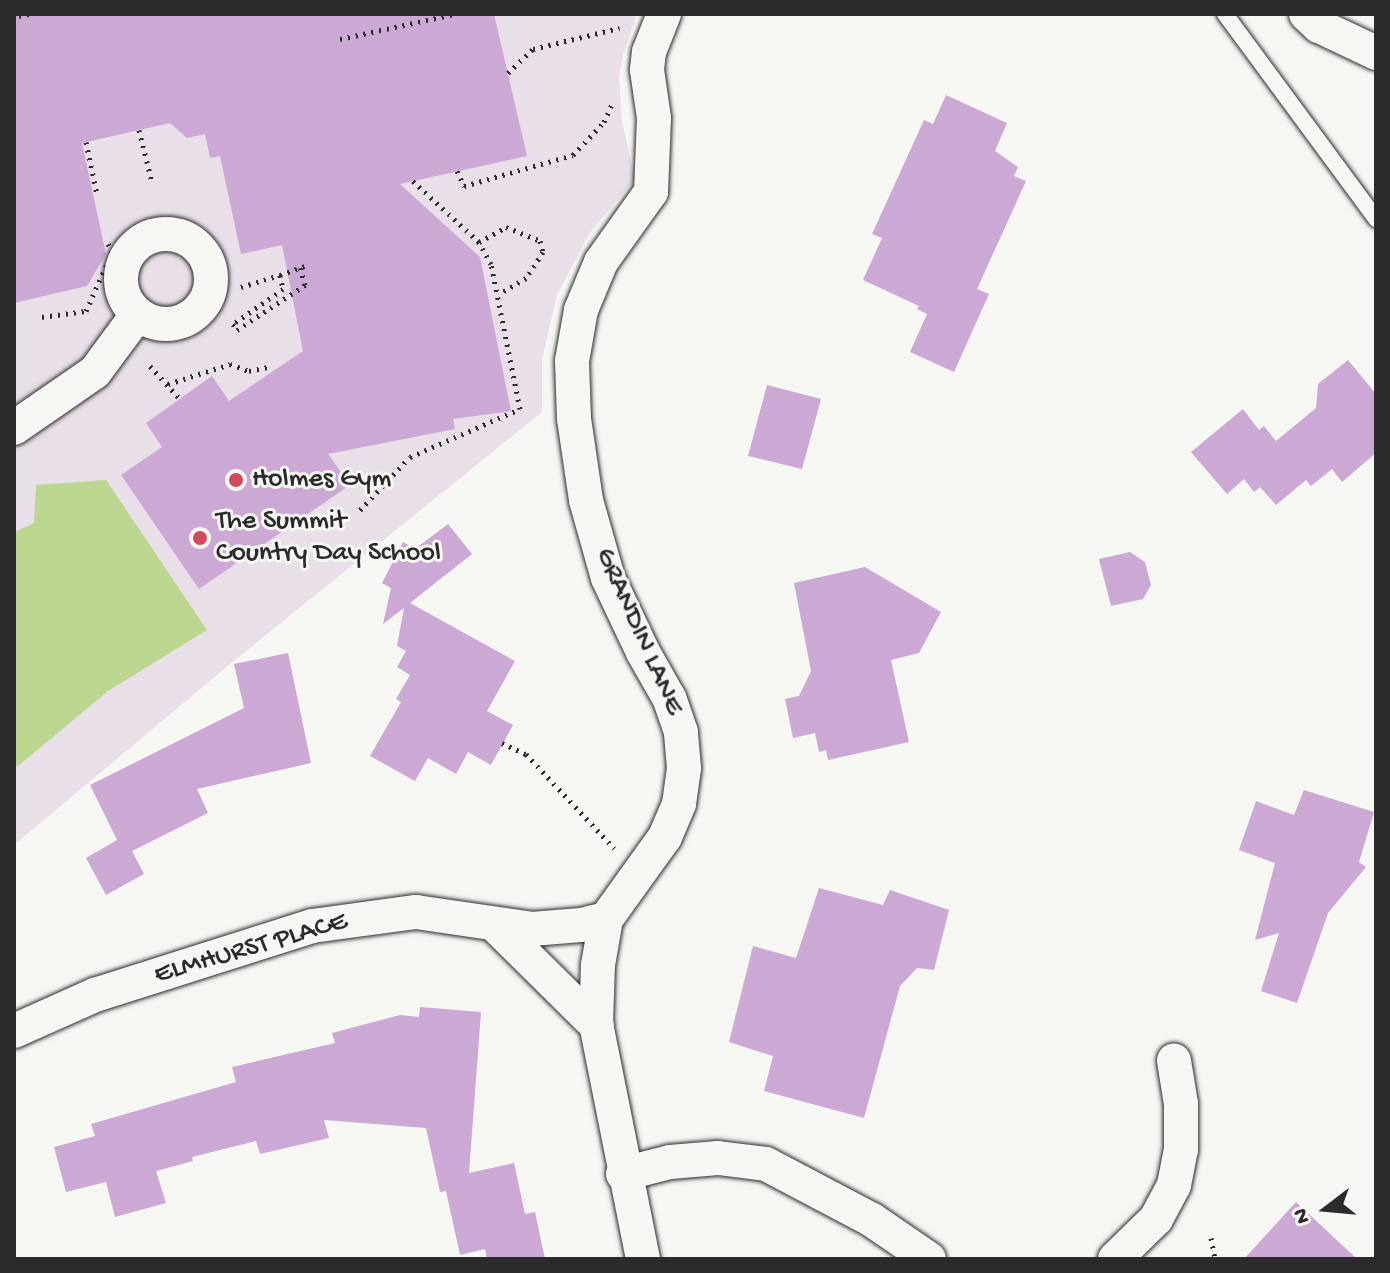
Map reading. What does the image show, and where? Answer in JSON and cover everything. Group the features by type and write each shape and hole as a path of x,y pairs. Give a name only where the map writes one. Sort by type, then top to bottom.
{"street":[{"name":"GRANDIN LANE","path":"606,919 665,837 679,804 684,768 681,732 669,698 608,578 586,500 574,419 572,361 581,310 601,262 651,192 654,118 647,70 649,52 664,14"},
{"path":"1306,14 1319,26 1376,53"},
{"path":"14,428 95,372 137,315"},
{"name":"ELMHURST PLACE","path":"14,1031 95,995 312,926 416,912 532,929 581,925 606,919"},
{"path":"606,919 598,965 597,1026 623,1174 643,1259"},
{"path":"496,926 597,1026"},
{"path":"1115,1259 1156,1219 1174,1185 1181,1150 1181,1104 1174,1061"},
{"path":"623,1174 670,1162 718,1158 766,1164 872,1220 929,1259"}],"lane":[{"path":"1225,14 1376,219"}],"path":[{"path":"19,16 29,14"},
{"path":"340,39 455,14"},
{"path":"508,73 533,49 621,27 618,40"},
{"path":"457,171 464,186 573,155 604,122 614,99"},
{"path":"139,130 152,182"},
{"path":"86,142 97,194"},
{"path":"360,510 410,457 520,409 491,264 479,242 413,181"},
{"path":"479,242 506,227 540,241 543,252 526,278 499,294"},
{"path":"42,317 86,311 112,253 108,243"},
{"path":"241,287 308,265"},
{"path":"280,275 283,289 233,324 237,330 305,285 300,268"},
{"path":"168,384 230,364 249,371 268,367"},
{"path":"150,366 180,399"},
{"path":"502,743 526,754 639,874"},
{"path":"1211,1238 1215,1259"}],"shaded area":[{"name":"The Summit Country Day School","path":"14,14 637,14 619,78 622,122 635,179 589,234 557,295 542,359 542,412 230,664 14,845"}],"green space":[{"path":"106,480 207,630 108,691 18,766 14,765 14,532 34,523 36,485"}],"building":[{"path":"14,14 494,14 527,156 400,184 480,257 511,411 453,419 455,429 328,454 350,485 199,589 121,475 162,447 146,423 212,376 229,401 303,351 282,245 241,254 220,156 210,158 205,134 187,138 170,123 82,143 106,254 87,286 14,303"},
{"path":"946,95 1007,123 995,151 1018,167 1014,176 1026,181 977,289 989,294 954,372 910,352 927,314 917,309 919,306 863,280 882,238 872,234 924,120 933,124"},
{"path":"1348,360 1376,394 1376,453 1342,482 1332,469 1311,486 1306,480 1276,505 1260,487 1254,492 1244,479 1227,494 1191,452 1243,409 1259,430 1264,426 1276,441 1316,408 1318,384"},
{"path":"767,385 821,399 802,469 748,456"},
{"path":"448,524 472,554 410,603 515,661 487,711 513,725 491,765 468,752 456,774 428,758 415,781 370,756 401,702 396,699 410,675 397,667 406,651 397,646 404,608 383,624 391,588 382,583 403,542 415,549"},
{"path":"1130,552 1145,562 1151,585 1143,599 1111,606 1099,559"},
{"path":"865,567 941,612 919,653 891,660 909,742 828,760 826,750 819,752 815,733 793,738 785,699 799,696 811,671 794,583"},
{"path":"288,653 311,763 197,789 208,813 132,851 144,874 106,895 86,858 117,840 90,785 244,708 234,664"},
{"path":"1304,790 1374,812 1359,862 1366,867 1328,913 1297,1003 1261,991 1279,933 1255,940 1275,863 1239,850 1256,801 1294,815"},
{"path":"819,888 883,905 890,890 949,910 934,970 917,968 900,986 864,1118 764,1091 773,1056 729,1042 753,946 796,958"},
{"path":"420,1007 481,1012 469,1173 514,1163 525,1214 535,1212 545,1259 487,1259 485,1249 460,1255 446,1191 440,1192 426,1128 324,1120 329,1138 260,1154 256,1141 192,1157 193,1161 156,1171 166,1203 115,1217 106,1182 66,1192 54,1147 95,1136 91,1124 236,1082 232,1067 335,1043 332,1033 400,1015 419,1017"},
{"path":"1296,1202 1357,1259 1244,1259"}],"place":[{"name":"Holmes Gym","path":"236,480"},
{"name":"The Summit Country Day School","path":"200,538"}]}
